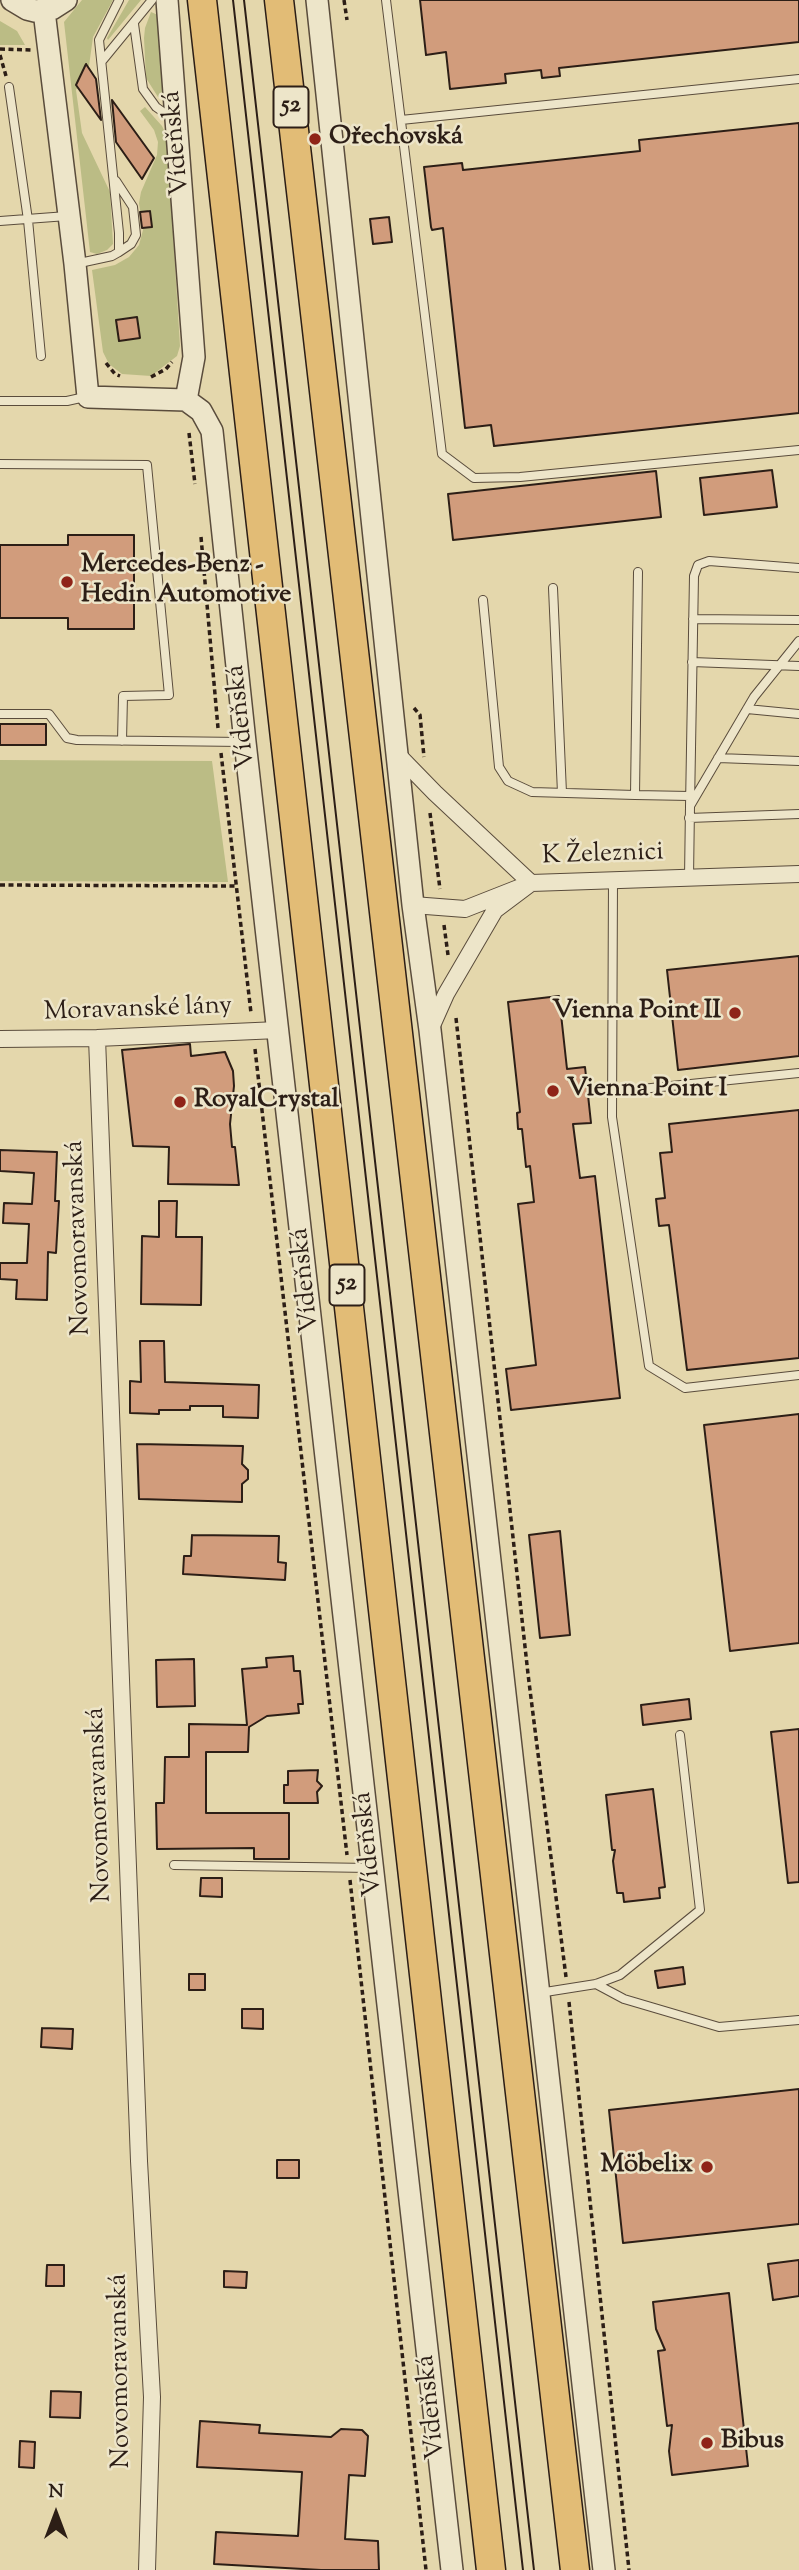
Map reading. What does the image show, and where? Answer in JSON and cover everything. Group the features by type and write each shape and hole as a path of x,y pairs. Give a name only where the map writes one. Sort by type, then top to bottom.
{"highway":[{"name":"Vídeňská","path":"202,0 491,2570"},
{"name":"52","path":"279,0 567,2501 578,2570"}],"street":[{"path":"12,0 27,9 44,11 66,0"},
{"name":"Vídeňská","path":"167,0 194,357 186,400 201,411 212,432 452,2570"},
{"path":"317,0 413,905 430,1030 604,2570"},
{"path":"44,11 75,264 96,366 88,397 186,400"},
{"path":"398,755 531,883 495,910 452,983 430,1030"},
{"name":"K Železnici","path":"413,905 465,909 531,883 799,874"},
{"name":"Moravanské lány","path":"0,1039 97,1038 278,1030"},
{"name":"Novomoravanská","path":"97,1038 139,2161 152,2397 147,2570"}],"lane":[{"path":"119,0 99,40 120,236 119,252"},
{"path":"102,61 152,0"},
{"path":"386,0 442,454 474,478 520,477 799,450"},
{"path":"134,24 143,89 156,107 176,121"},
{"path":"401,120 799,79"},
{"path":"9,87 27,220 41,356"},
{"path":"75,264 112,256 131,244 136,235 133,207 114,179"},
{"path":"0,221 69,216"},
{"path":"0,401 67,401 88,397"},
{"path":"0,464 147,466 169,695 123,696 122,741"},
{"path":"689,878 694,576 698,565 709,561 799,568"},
{"path":"635,795 638,572"},
{"path":"553,588 562,793"},
{"path":"483,600 499,767 508,781 532,792 690,796"},
{"path":"693,619 799,620"},
{"path":"690,806 747,709 799,641"},
{"path":"692,662 799,666"},
{"path":"747,709 799,713"},
{"path":"0,714 49,714 67,738 245,742"},
{"path":"718,758 799,761"},
{"path":"689,818 799,814"},
{"path":"613,880 612,1116 649,1366 685,1388 799,1375"},
{"path":"612,1092 799,1073"},
{"path":"539,1993 596,1984 620,1975 700,1910 680,1735"},
{"path":"174,1865 373,1868"},
{"path":"596,1984 624,1999 719,2027 799,2020"}],"path":[{"path":"344,0 347,20"},
{"path":"0,49 33,50"},
{"path":"189,431 196,491"},
{"path":"200,528 219,742 349,1866 426,2570"},
{"path":"390,679 420,715 528,1674 567,1989 629,2570"},
{"path":"0,885 236,886"}],"green space":[{"path":"82,0 113,0 93,37 89,66 76,90 82,133 110,192 113,244 97,254 90,252 64,22"},
{"path":"129,0 141,0 108,40 107,38"},
{"path":"151,12 158,15 164,88 162,96 158,97 146,78 144,38"},
{"path":"0,21 17,31 25,45 0,45"},
{"path":"145,107 167,136 180,346 177,356 151,376 122,374 109,364 103,352 92,270 115,265 129,257 139,245 143,230 139,203 141,192 157,155 158,142 154,130 140,111"},
{"path":"0,760 212,761 228,882 0,881"}],"building":[{"path":"420,0 799,0 799,42 559,68 560,76 542,78 541,70 505,74 506,83 450,89 446,52 426,55"},
{"path":"86,64 96,79 101,120 76,85"},
{"path":"112,100 154,158 142,179 116,142"},
{"path":"799,123 799,413 494,446 491,425 465,428 443,228 432,230 431,227 424,167 462,163 463,170 640,151 639,140"},
{"path":"150,211 152,227 142,228 140,212"},
{"path":"389,217 392,242 373,244 370,219"},
{"path":"137,317 140,338 119,341 116,320"},
{"path":"772,470 777,507 704,515 700,478"},
{"path":"656,471 661,517 453,540 448,494"},
{"name":"Mercedes-Benz - Hedin Automotive","path":"68,535 134,535 134,629 68,629 68,618 0,618 0,545 68,545"},
{"path":"0,724 46,724 46,745 0,745"},
{"name":"Vienna Point II","path":"799,956 799,1056 678,1070 667,970"},
{"path":"559,996 567,1069 585,1067 591,1123 573,1124 580,1178 595,1176 620,1398 511,1410 506,1369 536,1365 518,1204 534,1202 530,1166 526,1167 522,1129 518,1129 517,1113 520,1112 508,1002"},
{"name":"RoyalCrystal","path":"190,1044 191,1056 225,1052 233,1071 230,1124 239,1185 168,1184 169,1147 133,1146 122,1050"},
{"path":"799,1110 799,1358 687,1370 669,1225 659,1226 656,1199 665,1198 660,1153 672,1152 669,1124"},
{"path":"0,1150 57,1152 55,1201 59,1201 56,1253 48,1252 47,1300 16,1299 17,1280 0,1279 0,1263 27,1263 29,1224 3,1223 4,1203 32,1204 34,1173 0,1171"},
{"path":"159,1201 177,1201 176,1237 202,1237 201,1305 141,1304 142,1236 159,1237"},
{"path":"140,1341 164,1341 165,1382 259,1385 258,1418 223,1417 223,1406 190,1406 190,1410 159,1410 159,1414 130,1413 130,1381 141,1382"},
{"path":"799,1414 799,1643 730,1651 704,1425"},
{"path":"137,1444 243,1446 242,1464 248,1470 248,1479 242,1484 242,1502 139,1499"},
{"path":"560,1531 570,1635 540,1638 529,1535"},
{"path":"192,1535 279,1536 278,1562 286,1563 285,1580 183,1574 184,1556 191,1556"},
{"path":"293,1656 294,1671 300,1671 303,1704 298,1704 299,1713 267,1716 249,1727 248,1752 206,1752 206,1813 289,1813 289,1859 254,1859 254,1848 157,1849 156,1803 164,1803 165,1757 189,1757 189,1724 247,1725 242,1669 267,1667 266,1658"},
{"path":"194,1659 195,1706 157,1707 156,1660"},
{"path":"689,1699 691,1719 643,1725 641,1705"},
{"path":"799,1729 799,1882 788,1883 771,1732"},
{"path":"318,1770 317,1781 322,1786 317,1792 318,1803 284,1803 284,1785 288,1785 288,1771"},
{"path":"653,1789 665,1887 659,1888 660,1898 624,1902 623,1893 617,1893 613,1861 615,1850 612,1850 606,1795"},
{"path":"201,1878 222,1878 222,1897 200,1896"},
{"path":"683,1967 685,1984 658,1988 655,1971"},
{"path":"189,1974 205,1974 205,1990 189,1990"},
{"path":"242,2009 263,2009 263,2029 242,2028"},
{"path":"42,2028 73,2029 72,2049 41,2047"},
{"name":"Möbelix","path":"799,2089 799,2224 623,2243 609,2110"},
{"path":"277,2160 299,2160 299,2178 277,2178"},
{"path":"799,2260 799,2296 773,2300 768,2264"},
{"path":"47,2265 64,2265 64,2286 46,2286"},
{"path":"224,2271 247,2272 246,2288 224,2287"},
{"path":"729,2293 748,2466 672,2475 669,2451 672,2425 667,2426 658,2351 665,2350 656,2329 653,2302"},
{"path":"51,2391 81,2392 80,2418 50,2417"},
{"path":"200,2421 260,2425 259,2433 331,2437 341,2429 362,2430 368,2436 365,2476 349,2475 345,2539 378,2541 379,2570 321,2570 214,2564 216,2532 298,2536 302,2472 197,2467"},
{"path":"20,2441 35,2442 34,2468 19,2467"}],"tram line":[{"path":"233,0 523,2570"},
{"path":"244,0 534,2570"}],"place":[{"name":"Ořechovská","path":"315,139"},
{"name":"Mercedes-Benz - Hedin Automotive","path":"67,582"},
{"name":"Vienna Point II","path":"735,1013"},
{"name":"Vienna Point I","path":"553,1091"},
{"name":"RoyalCrystal","path":"180,1102"},
{"name":"Möbelix","path":"707,2167"},
{"name":"Bibus","path":"707,2443"}]}
